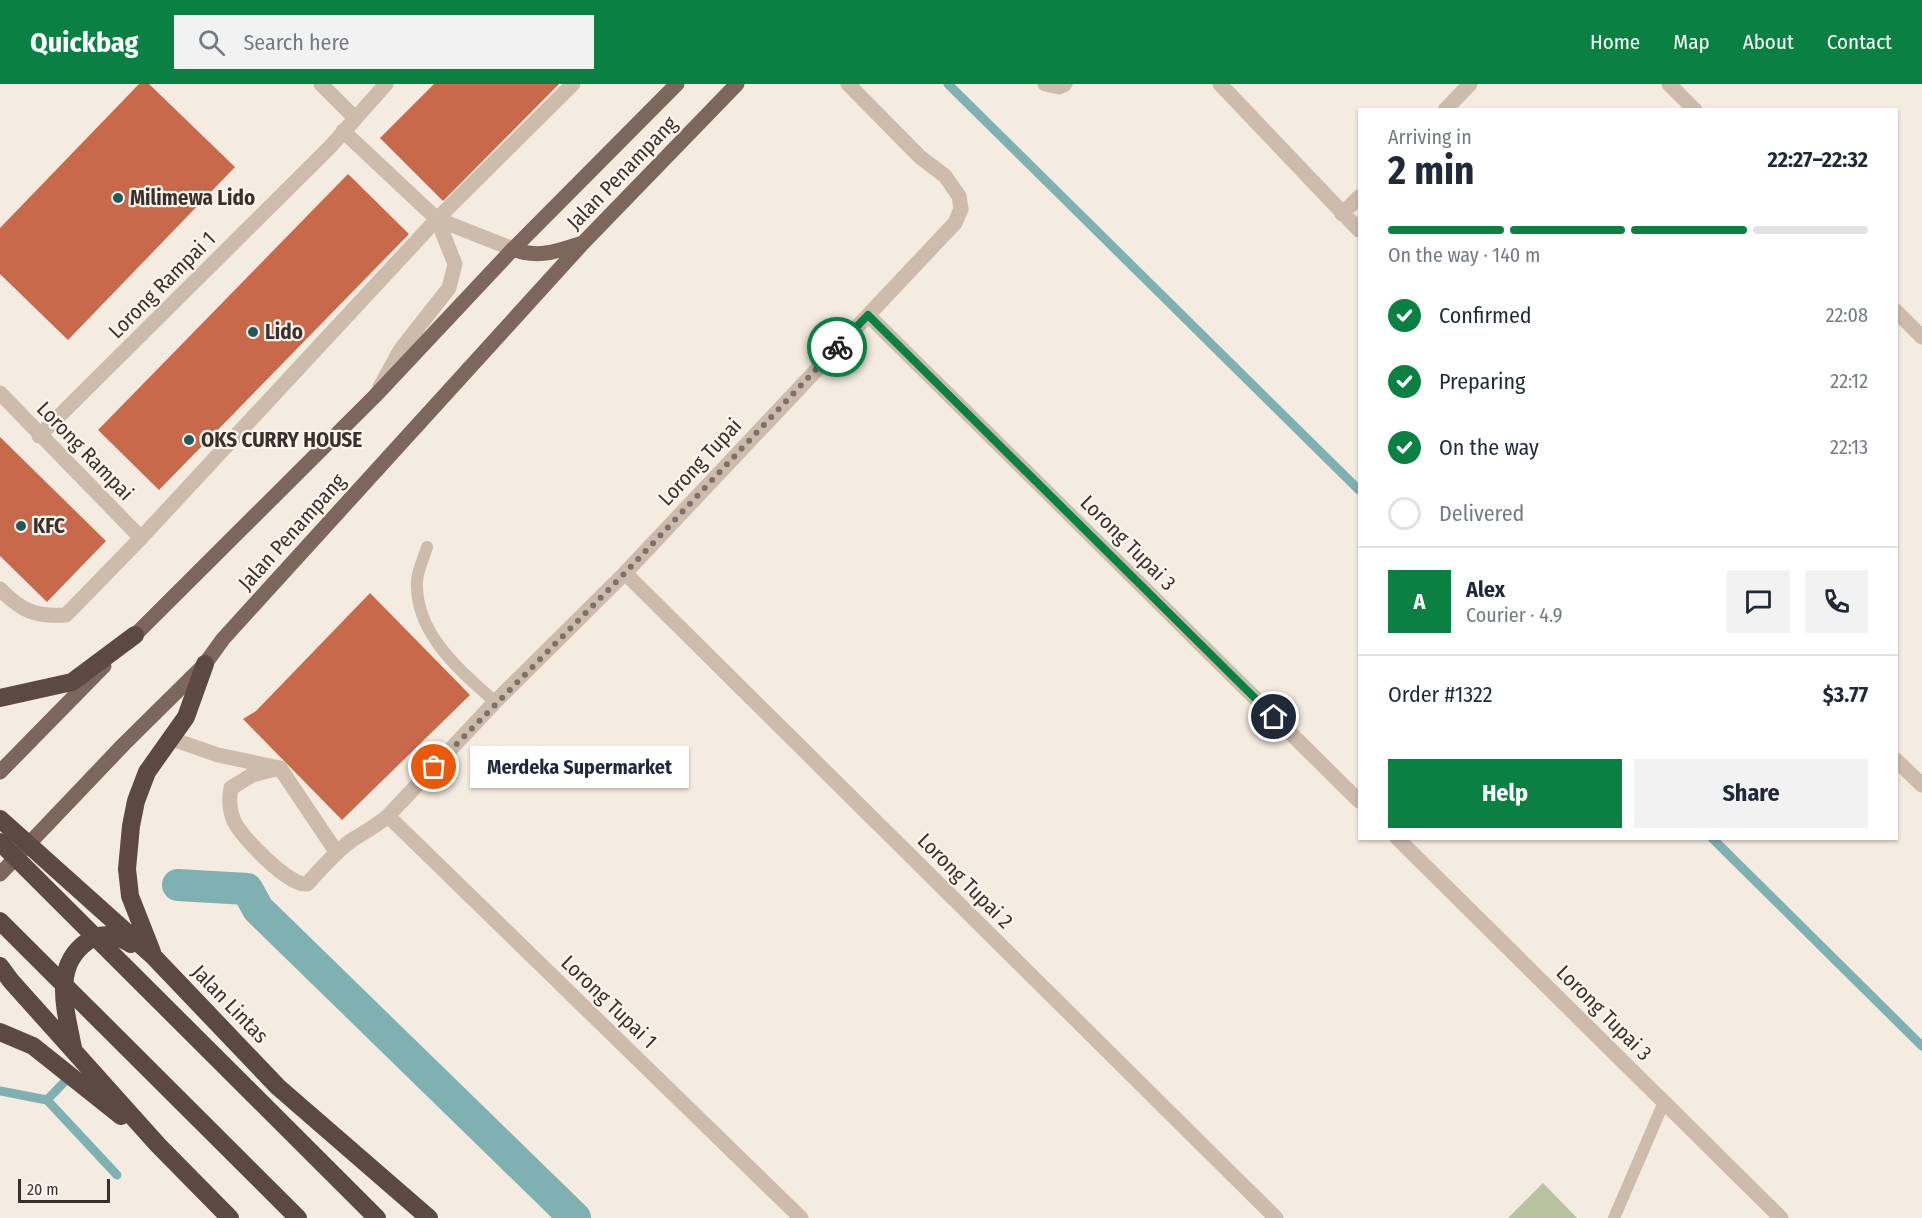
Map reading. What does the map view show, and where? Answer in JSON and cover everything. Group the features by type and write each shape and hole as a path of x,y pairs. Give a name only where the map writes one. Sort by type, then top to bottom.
{"highway":[{"path":"0,698 72,681 135,635"},
{"path":"153,956 130,896 127,869 130,826 147,772 186,717 205,664"},
{"name":"Jalan Lintas","path":"0,819 153,956 278,1087 429,1218"},
{"path":"0,842 377,1218"},
{"path":"0,921 298,1218"},
{"path":"73,1048 64,998 64,974 74,951 90,938 115,935 153,956"},
{"path":"0,966 10,981 73,1048 158,1145 230,1218"},
{"path":"0,1032 33,1046 158,1145"}],"main road":[{"name":"Jalan Penampang","path":"0,772 375,396 513,249 677,84"},
{"name":"Jalan Penampang","path":"0,874 124,744 205,664 223,639 583,243 737,84"},
{"path":"513,249 526,254 545,254 583,243"}],"street":[{"path":"321,84 354,117"},
{"name":"Lorong Rampai 1","path":"39,436 343,131 386,84"},
{"path":"0,589 17,607 33,613 66,615 141,538 437,219 573,84"},
{"name":"Lorong Tupai","path":"280,768 252,775 231,788 229,800 234,821 258,851 295,883 307,884 337,853 388,816 495,702 625,573 955,223 961,209 959,196 945,176 920,157 848,84"},
{"path":"1045,84 1059,87 1065,84"},
{"path":"1220,84 1358,229"},
{"path":"1447,108 1470,84"},
{"path":"1669,84 1693,108"},
{"path":"343,131 437,219 513,249"},
{"path":"1342,214 1358,198"},
{"path":"375,396 401,349 449,288 455,264 437,219"},
{"path":"1898,313 1922,337"},
{"name":"Lorong Tupai 3","path":"868,315 1358,800"},
{"name":"Lorong Rampai","path":"0,393 39,436 141,538"},
{"name":"Lorong Tupai 2","path":"625,573 1276,1218"},
{"path":"169,738 218,755 280,768 337,853"},
{"path":"1898,762 1922,785"},
{"name":"Lorong Tupai 1","path":"388,816 801,1218"},
{"name":"Lorong Tupai 3","path":"1399,840 1781,1218"}],"lane":[{"path":"428,547 417,580 418,606 432,637 458,668 495,702"},
{"path":"1614,1218 1664,1102"}],"green space":[{"path":"1543,1183 1577,1218 1508,1218"}],"building":[{"name":"Milimewa Lido","path":"139,84 149,84 235,167 68,340 0,274 0,228"},
{"path":"434,84 559,84 443,201 380,138"},
{"name":"Lido","path":"348,174 409,234 159,490 98,430"},
{"path":"0,437 106,541 47,602 0,556"},
{"path":"370,593 470,695 342,820 243,719 256,711"}],"waterway":[{"path":"948,84 1358,489"},
{"path":"1714,840 1922,1046"},
{"path":"178,885 247,889 258,909 575,1218"},
{"path":"0,1091 47,1100 71,1075"},
{"path":"47,1100 117,1175"}],"way so far":[{"path":"434,767 495,702 625,573 837,347"}],"place":[{"name":"Milimewa Lido","path":"118,198"},
{"name":"Lido","path":"253,332"},
{"name":"OKS CURRY HOUSE","path":"189,440"},
{"name":"KFC","path":"21,526"},
{"name":"Merdeka Supermarket","path":"434,767"}],"route":[{"path":"837,347 868,315 1274,717"}]}
